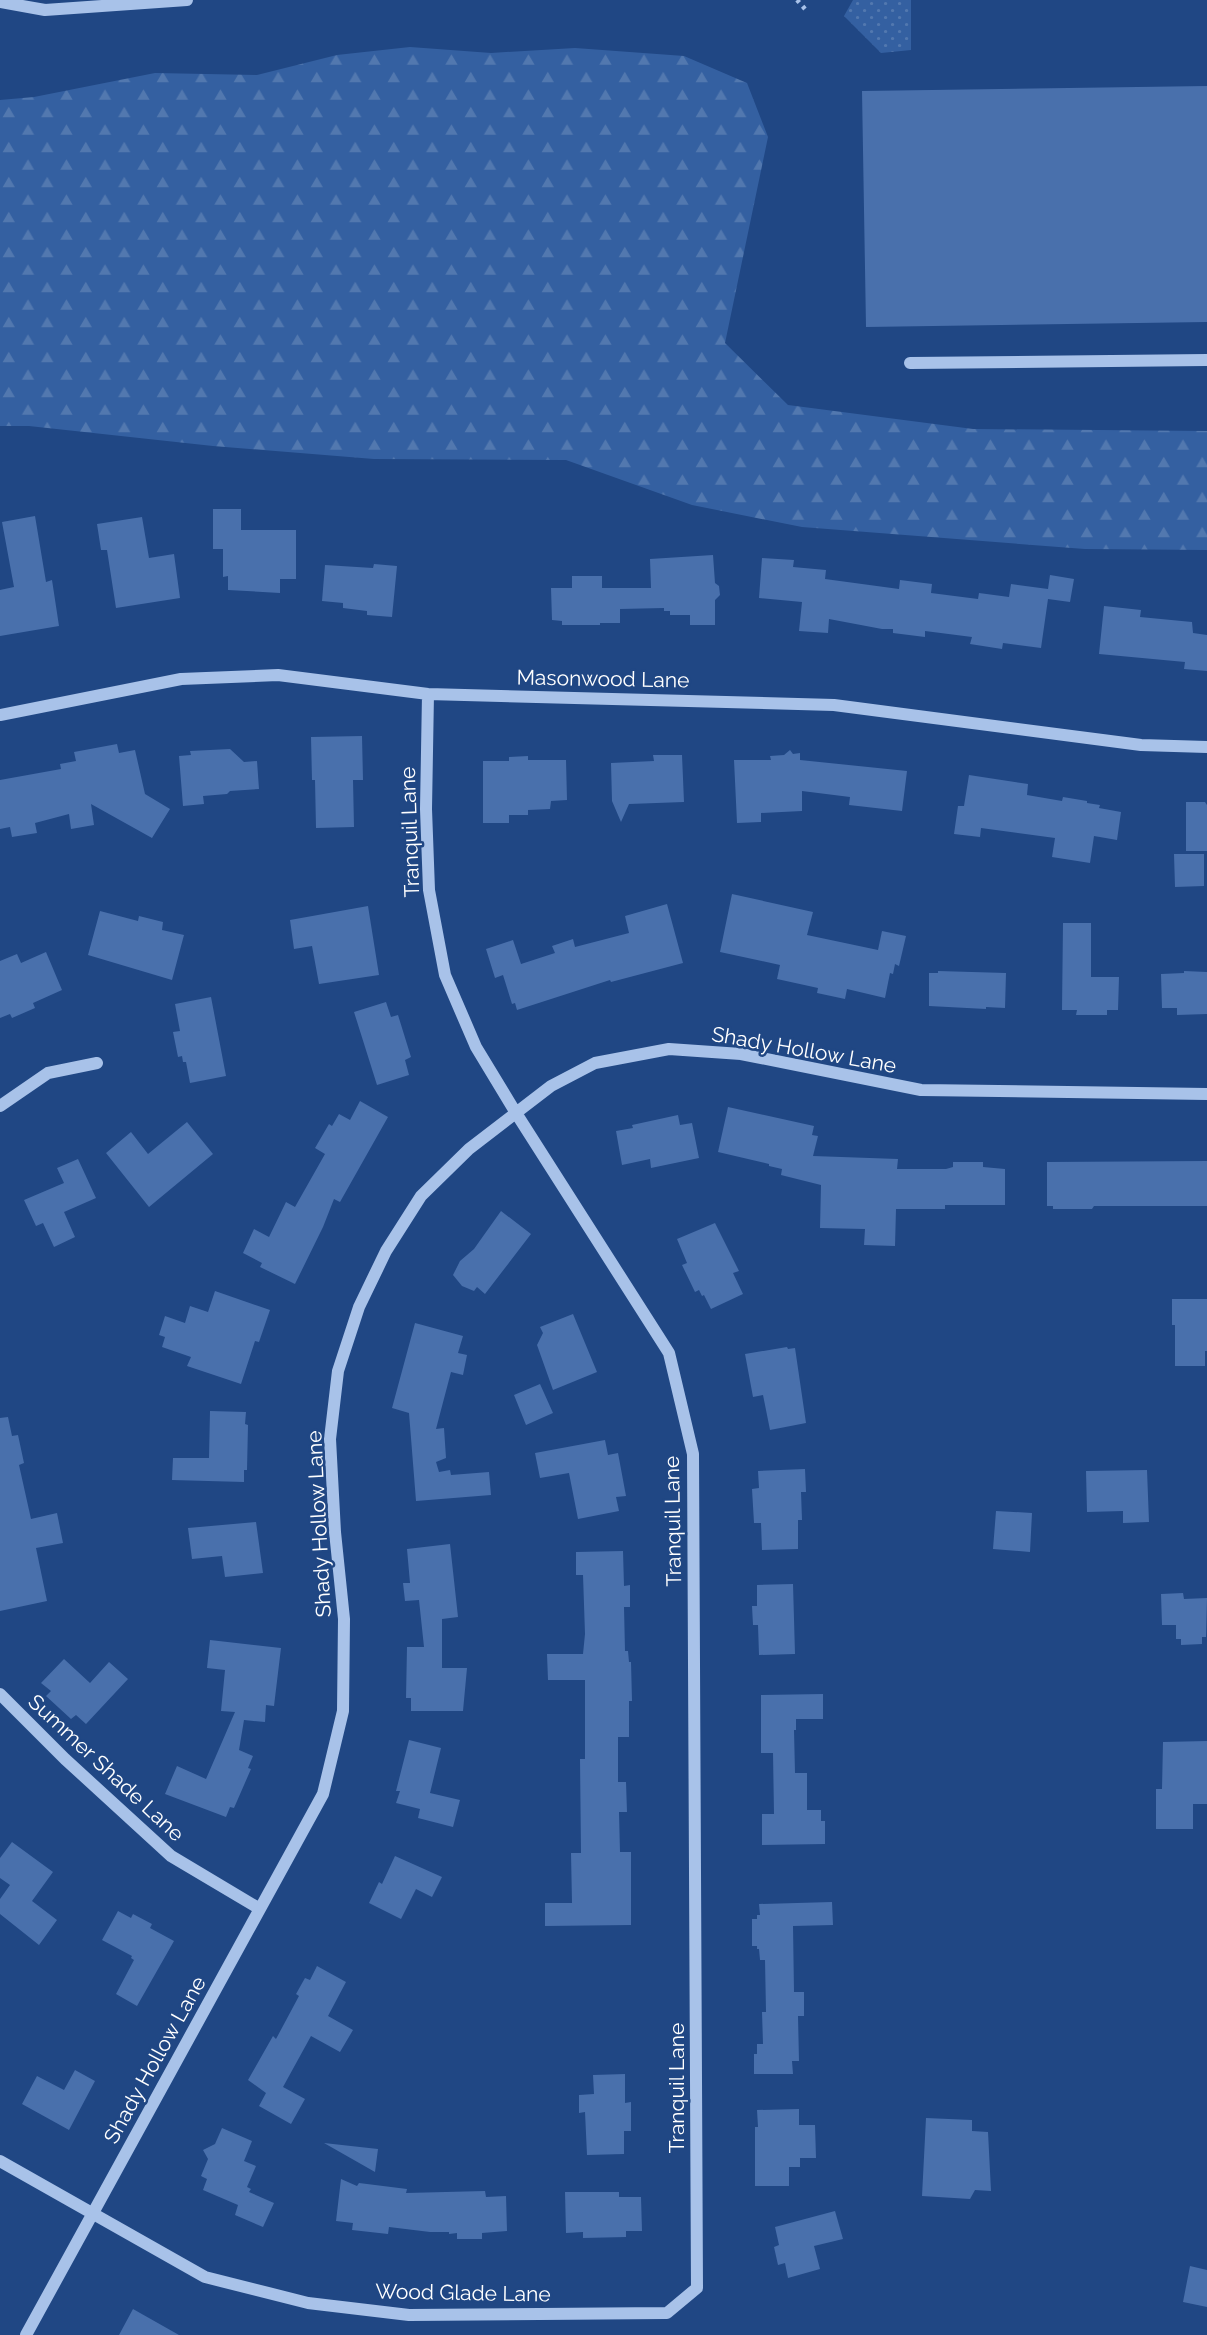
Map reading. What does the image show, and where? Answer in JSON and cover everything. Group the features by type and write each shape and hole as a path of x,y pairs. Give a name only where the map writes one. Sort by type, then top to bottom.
{"street":[{"path":"0,2 45,10 187,0"},
{"path":"910,363 1207,360"},
{"name":"Masonwood Lane","path":"0,715 181,679 278,675 428,694 834,705 1141,745 1207,747"},
{"name":"Tranquil Lane","path":"428,694 426,809 429,890 445,975 476,1047 668,1353 693,1454 697,2288"},
{"name":"Shady Hollow Lane","path":"26,2335 323,1794 343,1711 344,1619 335,1532 330,1439 338,1371 359,1307 386,1251 421,1196 469,1149 551,1086 595,1063 669,1049 741,1054 921,1090 1207,1094"},
{"path":"0,1106 48,1073 97,1063"},
{"name":"Summer Shade Lane","path":"0,1695 171,1856 260,1909"},
{"name":"Wood Glade Lane","path":"0,2161 205,2277 321,2304 410,2315 667,2313 697,2288"}],"path":[{"path":"797,0 805,9"}],"green space":[{"path":"853,0 911,0 911,50 881,53 844,16"},
{"path":"410,47 491,53 575,48 684,56 747,83 768,137 725,343 788,405 973,429 1207,431 1207,550 1085,549 802,527 692,505 566,460 374,459 213,446 29,426 0,426 0,100 34,97 155,73 257,75 337,55"}],"building":[{"path":"1207,86 1207,322 866,327 862,91"},
{"path":"213,509 241,509 241,530 296,530 296,579 280,579 280,593 228,590 228,576 223,577 223,549 213,549"},
{"path":"35,516 46,582 52,580 59,626 0,636 0,590 14,587 2,522"},
{"path":"142,517 149,558 174,554 180,598 116,608 107,550 101,550 97,524"},
{"path":"713,555 715,583 719,586 720,595 715,600 715,625 690,625 690,615 670,615 670,611 664,611 664,608 620,609 620,623 562,625 562,621 552,620 551,588 572,588 572,576 602,576 602,588 651,588 650,559"},
{"path":"762,558 794,560 793,567 826,570 825,579 899,589 900,580 932,584 931,593 978,599 979,593 1009,597 1011,584 1048,589 1050,575 1074,579 1070,602 1048,599 1041,648 1003,643 1002,649 970,644 972,637 925,631 925,637 893,633 893,629 829,619 828,633 799,631 802,602 759,598"},
{"path":"374,564 397,566 392,617 367,615 367,611 343,608 343,603 322,601 325,565 373,568"},
{"path":"1104,606 1141,610 1140,617 1192,622 1193,633 1207,635 1207,671 1184,669 1185,662 1099,654"},
{"path":"362,736 363,780 353,780 354,827 316,828 311,737"},
{"path":"117,744 119,753 135,750 145,794 170,809 152,838 91,804 94,825 71,829 69,814 35,823 37,833 12,837 10,827 0,829 0,780 61,769 60,764 76,761 74,752"},
{"path":"230,749 244,762 257,761 259,789 203,796 204,804 183,806 179,756 191,755 190,751"},
{"path":"790,750 793,754 800,753 800,760 907,771 902,811 849,805 850,797 802,791 802,811 761,813 761,822 737,823 734,760 771,760 770,756 784,755"},
{"path":"653,755 682,755 684,802 629,804 621,822 612,801 611,763 654,761"},
{"path":"528,756 528,760 566,760 567,800 551,801 550,809 528,810 528,815 509,815 509,823 483,823 483,761 509,761 509,757"},
{"path":"969,775 1028,784 1027,795 1062,801 1063,797 1087,801 1100,805 1099,808 1121,812 1117,840 1094,836 1090,863 1052,857 1055,838 981,828 980,837 954,834 958,806 964,806"},
{"path":"1186,802 1205,802 1207,805 1207,851 1186,851"},
{"path":"1174,854 1204,854 1204,886 1175,887"},
{"path":"732,894 813,912 807,935 878,950 882,931 906,936 899,966 895,964 893,974 890,973 885,998 847,989 845,999 817,993 818,988 777,979 780,965 720,952"},
{"path":"667,904 683,963 611,982 610,980 517,1010 515,1003 512,1004 503,975 495,978 486,949 513,940 521,964 555,953 552,946 573,939 575,947 629,933 625,916"},
{"path":"368,906 379,975 319,984 312,946 294,949 290,920"},
{"path":"100,911 138,921 139,916 163,922 162,930 184,935 172,980 88,955"},
{"path":"1063,923 1091,923 1091,977 1119,977 1118,1010 1107,1010 1107,1015 1076,1015 1077,1010 1062,1010"},
{"path":"46,952 62,990 33,1003 35,1008 12,1018 10,1014 0,1018 0,961 17,954 21,963"},
{"path":"1207,972 1207,1014 1177,1015 1177,1008 1162,1008 1161,974"},
{"path":"929,973 1006,973 1005,1008 929,1006"},
{"path":"211,997 226,1076 190,1083 186,1062 183,1062 182,1056 178,1057 173,1032 180,1031 175,1004"},
{"path":"386,1002 391,1017 398,1015 411,1057 405,1060 409,1075 377,1085 354,1012"},
{"path":"360,1101 388,1117 340,1202 334,1199 295,1284 260,1267 262,1263 243,1253 254,1229 269,1237 286,1202 295,1207 325,1154 315,1148 329,1124 332,1126 339,1114 350,1120"},
{"path":"728,1107 814,1126 812,1135 818,1136 813,1156 898,1159 897,1169 946,1169 953,1167 953,1162 983,1162 983,1167 1005,1169 1005,1205 945,1205 945,1209 896,1209 895,1246 864,1245 865,1229 820,1228 821,1185 781,1175 782,1169 769,1164 718,1152"},
{"path":"678,1115 680,1125 692,1123 699,1158 651,1168 650,1159 622,1165 616,1131"},
{"path":"187,1122 213,1154 149,1207 106,1153 131,1132 148,1154"},
{"path":"78,1159 96,1198 64,1212 75,1237 54,1247 43,1223 36,1226 24,1200 64,1183 57,1168"},
{"path":"1207,1161 1207,1206 1094,1206 1092,1209 1053,1209 1053,1206 1047,1206 1047,1162"},
{"path":"501,1211 531,1234 485,1294 477,1287 474,1291 462,1286 453,1275 460,1261 474,1249"},
{"path":"715,1223 739,1271 733,1273 743,1294 711,1309 704,1295 702,1296 699,1290 695,1292 682,1265 687,1263 677,1239"},
{"path":"215,1291 270,1310 259,1342 255,1341 241,1384 187,1366 191,1357 162,1347 165,1337 159,1335 165,1316 185,1323 190,1306 208,1312"},
{"path":"1172,1299 1207,1299 1205,1366 1175,1366"},
{"path":"573,1314 597,1372 553,1390 537,1345 543,1333 540,1327"},
{"path":"415,1323 463,1336 458,1353 467,1355 463,1375 451,1372 436,1429 444,1428 446,1458 436,1462 439,1472 450,1470 451,1475 489,1472 491,1495 416,1501 409,1413 392,1408"},
{"path":"795,1348 806,1423 770,1430 763,1395 753,1397 745,1354"},
{"path":"540,1384 553,1413 526,1425 514,1395"},
{"path":"210,1411 246,1412 247,1470 244,1470 244,1482 172,1480 173,1458 209,1458"},
{"path":"8,1417 12,1436 18,1435 24,1463 19,1465 31,1519 57,1513 63,1543 36,1548 47,1601 0,1611 0,1418"},
{"path":"605,1440 608,1455 618,1453 626,1496 616,1497 619,1511 578,1519 569,1473 540,1478 535,1453"},
{"path":"805,1469 806,1492 801,1492 802,1520 798,1520 798,1549 762,1550 761,1523 754,1523 752,1489 759,1488 758,1471"},
{"path":"1147,1470 1149,1522 1123,1523 1123,1511 1087,1512 1086,1471"},
{"path":"996,1511 1032,1513 1030,1552 993,1549"},
{"path":"256,1522 263,1573 225,1577 222,1556 192,1559 188,1528"},
{"path":"450,1544 458,1617 442,1619 442,1668 467,1668 463,1711 411,1711 411,1698 406,1698 407,1647 424,1647 419,1600 405,1601 403,1583 410,1583 407,1549"},
{"path":"623,1551 624,1586 630,1585 630,1607 624,1607 625,1651 628,1651 631,1662 632,1701 629,1701 629,1737 618,1737 618,1782 626,1782 627,1812 619,1812 620,1852 631,1852 631,1925 545,1926 545,1903 572,1903 571,1853 581,1853 580,1759 585,1759 585,1680 548,1680 547,1654 583,1654 583,1575 576,1575 576,1552"},
{"path":"793,1584 795,1654 759,1655 758,1625 753,1625 752,1606 757,1606 757,1585"},
{"path":"1183,1593 1184,1599 1207,1598 1206,1637 1202,1637 1202,1644 1181,1645 1181,1639 1176,1639 1176,1625 1162,1625 1161,1594"},
{"path":"210,1640 281,1648 274,1706 266,1705 265,1722 244,1720 239,1750 253,1756 248,1768 251,1769 234,1808 230,1807 226,1817 165,1794 177,1766 206,1779 235,1712 221,1711 225,1670 207,1668"},
{"path":"64,1659 90,1683 109,1662 128,1679 86,1724 76,1715 71,1719 46,1696 51,1691 41,1683"},
{"path":"823,1694 823,1719 796,1719 794,1730 795,1773 807,1773 807,1810 821,1810 821,1821 825,1821 825,1844 762,1845 762,1814 774,1814 773,1753 761,1753 761,1695"},
{"path":"409,1740 441,1748 430,1793 460,1800 453,1827 418,1818 420,1809 396,1803 400,1791 396,1791"},
{"path":"1207,1741 1207,1804 1193,1804 1193,1829 1156,1829 1156,1789 1162,1789 1163,1742"},
{"path":"12,1842 53,1872 32,1901 57,1920 39,1945 0,1914 0,1899 10,1885 0,1878 0,1858"},
{"path":"395,1856 442,1877 432,1897 416,1889 401,1919 369,1903 379,1882 382,1884"},
{"path":"832,1902 833,1925 793,1926 794,1992 804,1992 804,2016 798,2016 799,2061 792,2061 793,2074 754,2074 757,2044 763,2044 762,2012 766,2012 765,1960 760,1960 757,1946 752,1946 752,1919 757,1919 757,1915 760,1915 759,1904"},
{"path":"118,1911 131,1918 133,1914 152,1924 150,1928 174,1941 137,2006 116,1994 134,1960 132,1956 102,1940"},
{"path":"317,1966 346,1982 328,2016 353,2030 340,2052 311,2036 283,2087 305,2099 291,2124 259,2106 266,2093 248,2080 273,2036 276,2039 299,1996 296,1994 305,1978 310,1980"},
{"path":"75,2070 95,2081 69,2130 22,2104 37,2076 64,2090"},
{"path":"625,2074 625,2103 631,2102 631,2131 624,2131 624,2154 587,2155 585,2112 579,2113 579,2095 594,2094 593,2075"},
{"path":"799,2109 799,2125 815,2125 816,2158 800,2158 800,2167 789,2167 789,2186 755,2186 757,2110"},
{"path":"926,2118 972,2120 972,2131 988,2132 991,2191 975,2190 970,2199 922,2196"},
{"path":"222,2128 252,2141 244,2161 256,2166 247,2187 251,2189 249,2192 274,2203 263,2227 235,2215 238,2205 203,2190 207,2179 201,2176 208,2159 203,2150 215,2144"},
{"path":"324,2143 378,2149 375,2172"},
{"path":"341,2179 357,2186 359,2183 407,2189 406,2193 485,2191 486,2197 506,2196 507,2231 482,2233 482,2239 457,2239 457,2233 449,2232 389,2227 388,2234 352,2230 353,2223 336,2221"},
{"path":"565,2192 619,2192 619,2197 641,2197 642,2231 626,2231 626,2237 583,2238 583,2232 566,2233"},
{"path":"835,2211 843,2239 814,2246 820,2269 788,2278 785,2263 778,2265 774,2247 779,2245 775,2227"},
{"path":"1190,2266 1207,2270 1207,2307 1183,2302"},
{"path":"133,2309 179,2335 119,2335"}]}
